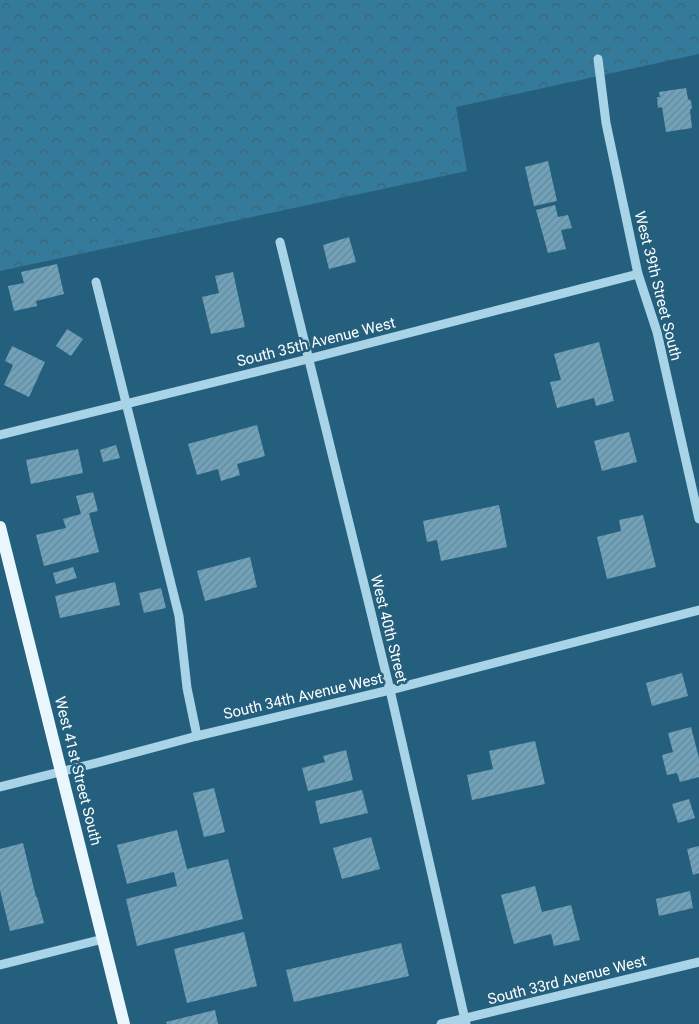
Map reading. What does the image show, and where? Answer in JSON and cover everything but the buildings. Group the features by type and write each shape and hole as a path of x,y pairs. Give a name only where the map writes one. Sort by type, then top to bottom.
{"main road":[{"name":"West 41st Street South","path":"0,527 124,1024"}],"street":[{"name":"West 39th Street South","path":"598,59 606,123 638,274 657,332 699,519"},
{"name":"West 40th Street","path":"280,242 390,690 465,1021"},
{"name":"South 35th Avenue West","path":"0,435 638,274"},
{"path":"96,282 179,616 187,688 198,736"},
{"name":"South 34th Avenue West","path":"0,787 198,736 390,690 699,610"},
{"path":"0,965 103,940"},
{"name":"South 33rd Avenue West","path":"441,1024 465,1021 699,962"}],"green space":[{"path":"0,0 699,0 699,54 456,107 467,171 0,271"}]}
